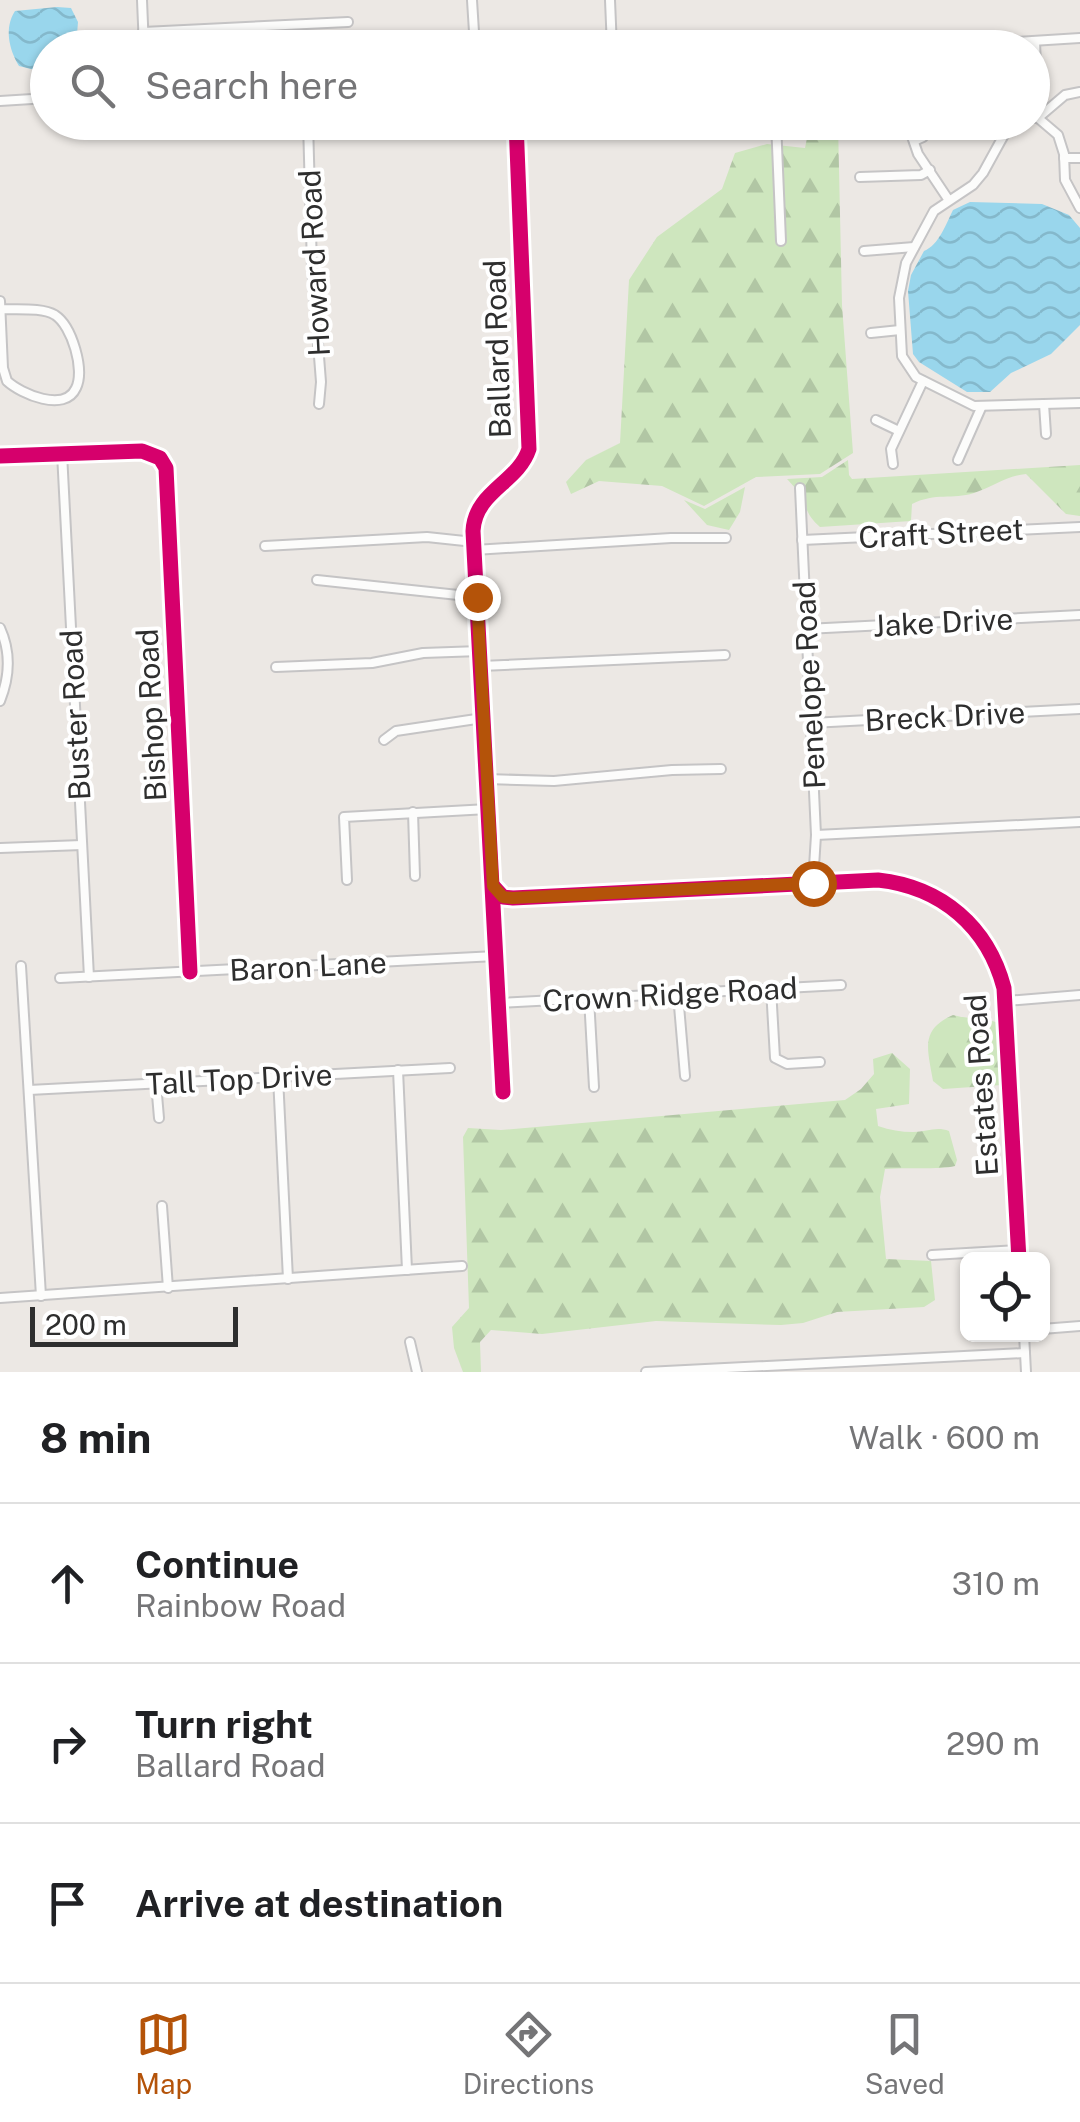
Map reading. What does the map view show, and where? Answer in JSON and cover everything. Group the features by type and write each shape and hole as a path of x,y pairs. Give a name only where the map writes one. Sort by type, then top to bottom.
{"street":[{"path":"142,0 144,30"},
{"path":"472,0 474,30"},
{"path":"610,0 611,30"},
{"path":"185,30 348,22"},
{"path":"1050,40 1080,38"},
{"path":"1050,107 1065,96 1080,92"},
{"path":"0,101 30,99"},
{"path":"1050,129 1058,135 1065,180 1080,208"},
{"name":"Howard Road","path":"308,140 319,404"},
{"name":"Ballard Road","path":"503,1092 474,521 478,508 523,464 529,448 517,140"},
{"path":"777,140 781,241"},
{"path":"1001,140 984,174 934,211 914,248 900,284 904,362 922,381 981,408 1080,403"},
{"path":"914,141 948,199"},
{"path":"1064,158 1080,158"},
{"path":"860,177 921,175 930,170"},
{"path":"864,251 914,248"},
{"path":"0,301 0,309 2,358 6,381 45,399 73,394 78,384 78,365 70,337 58,316 0,309"},
{"path":"871,333 900,330"},
{"path":"892,464 891,449 922,381"},
{"path":"1044,404 1046,434"},
{"path":"958,460 981,408"},
{"path":"876,420 898,431"},
{"name":"Bishop Road","path":"62,453 142,451 160,458 168,476 190,972"},
{"path":"0,456 62,453"},
{"name":"Buster Road","path":"62,453 88,977"},
{"name":"Penelope Road","path":"800,488 816,836 813,883"},
{"name":"Craft Street","path":"802,540 1080,527"},
{"path":"264,546 427,536 474,546 726,538"},
{"path":"317,580 477,597"},
{"name":"Jake Drive","path":"806,629 1080,615"},
{"path":"0,628 9,665 0,701"},
{"path":"276,666 372,662 423,653 480,651"},
{"path":"480,666 725,655"},
{"name":"Breck Drive","path":"811,723 1080,709"},
{"path":"384,740 396,730 484,718"},
{"path":"486,779 554,781 721,769"},
{"path":"347,880 344,817 488,809"},
{"path":"412,812 415,876"},
{"path":"816,836 1080,822"},
{"path":"0,848 82,845"},
{"name":"Estates Road","path":"813,883 878,880 914,887 950,905 980,934 996,960 1006,1001 1019,1252"},
{"path":"493,886 503,897 512,898 813,883"},
{"name":"Baron Lane","path":"60,978 496,956"},
{"path":"21,966 41,1296"},
{"name":"Crown Ridge Road","path":"498,1004 841,985"},
{"path":"772,988 777,1061 820,1062"},
{"path":"678,994 685,1076"},
{"path":"1006,1001 1080,995"},
{"path":"589,998 594,1086"},
{"name":"Tall Top Drive","path":"28,1090 450,1068"},
{"path":"398,1070 407,1270"},
{"path":"278,1077 288,1279"},
{"path":"156,1083 160,1118"},
{"path":"162,1206 168,1288"},
{"path":"932,1256 960,1256"},
{"path":"0,1298 462,1266"},
{"path":"1050,1328 1080,1326"},
{"path":"410,1342 416,1372"},
{"path":"1024,1342 1026,1372"},
{"path":"646,1372 839,1367 1024,1353"}],"green space":[{"path":"807,140 838,140 842,305 853,453 820,474 756,477 704,506 662,486 599,481 571,494 566,482 586,460 620,443 629,280 657,237 722,189 735,153 767,144 805,148"},
{"path":"848,460 852,479 1080,465 1080,516 1066,514 1026,474 974,493 921,500 912,504 911,521 820,527 806,508 803,484 797,484 797,490 787,479 822,477"},
{"path":"745,487 740,512 729,530 707,525 684,500 705,509"},
{"path":"953,1015 1001,1024 1005,1075 1002,1085 943,1089 933,1081 928,1050 930,1034"},
{"path":"892,1053 910,1069 909,1104 876,1109 878,1126 904,1132 949,1131 957,1160 955,1166 948,1167 885,1169 880,1197 886,1259 931,1261 935,1300 924,1307 837,1312 803,1323 781,1325 656,1321 542,1334 491,1330 480,1342 481,1372 463,1372 454,1348 452,1327 469,1308 463,1137 468,1128 501,1130 845,1100 874,1074 873,1059"}],"water":[{"path":"71,8 77,30 30,30 30,69 19,66 9,38 15,11"},
{"path":"970,202 1042,204 1069,215 1080,228 1080,325 1051,354 1011,373 990,392 967,392 919,362 913,354 908,291 911,275 924,251 938,239 953,210"}],"cycle path":[{"path":"503,1092 473,531 481,506 516,471 529,449 517,140"},
{"path":"0,456 142,451 160,458 166,468 190,972"},
{"path":"493,886 503,897 513,898 878,880 901,884 942,901 987,946 1004,988 1019,1252"}],"route":[{"path":"477,597 496,892 512,898 813,883"}]}
